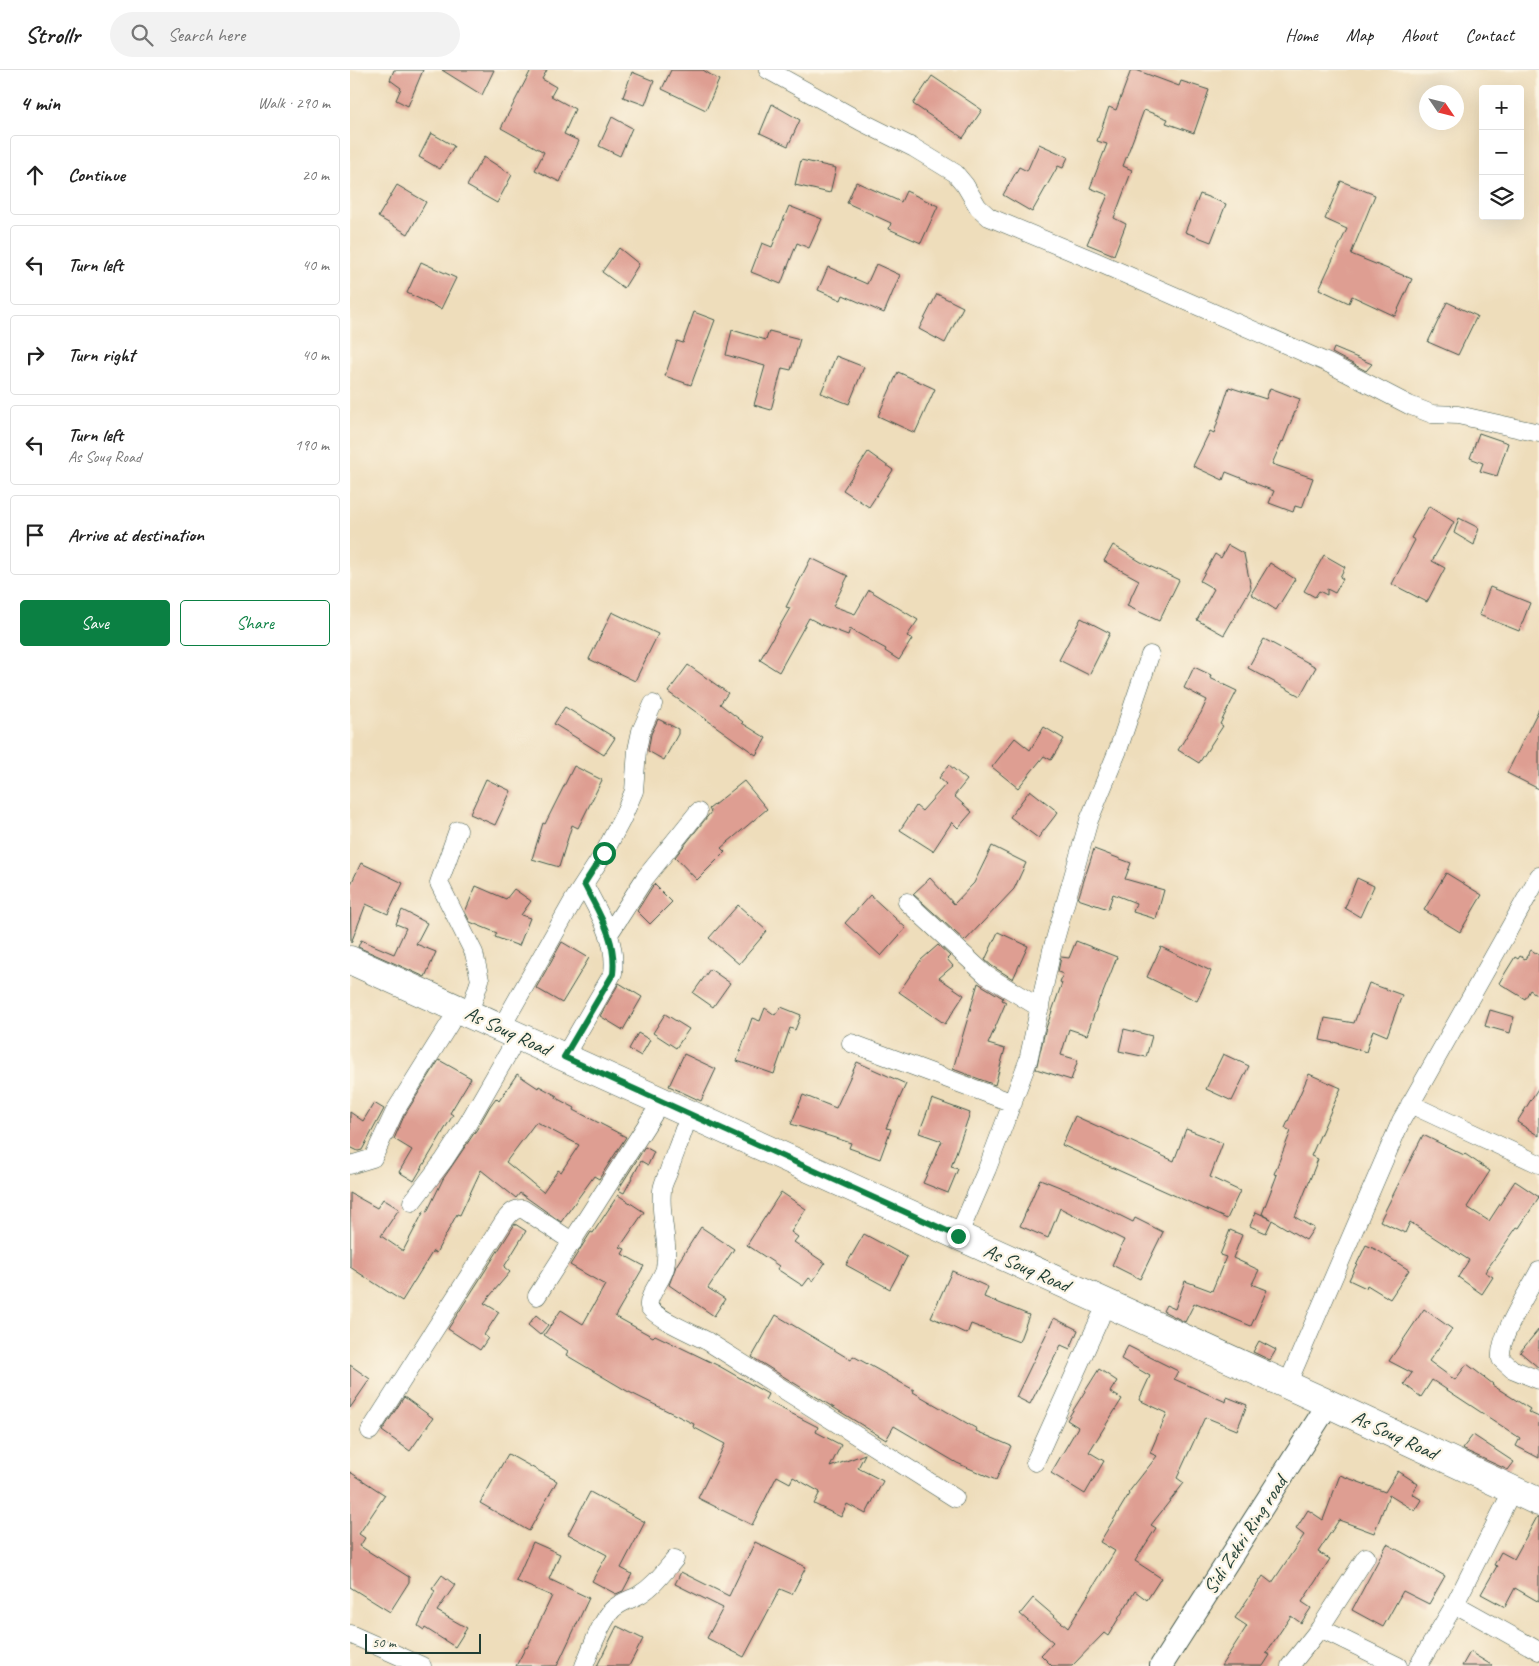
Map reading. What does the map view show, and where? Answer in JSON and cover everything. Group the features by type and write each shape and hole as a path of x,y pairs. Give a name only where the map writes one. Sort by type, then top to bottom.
{"main road":[{"name":"As Souq Road","path":"350,960 460,1018 653,1115 1100,1318 1539,1502"},
{"name":"As Souq Road","path":"350,978 460,1018"},
{"name":"As Souq Road","path":"505,1039 564,1057 1287,1385 1323,1410 1539,1518"}],"street":[{"path":"768,70 860,121 914,148 955,173 966,185 978,207 989,217 1328,363 1432,414 1458,415 1539,433"},
{"path":"958,1236 1013,1103 1028,1061 1052,950 1088,820 1118,750 1150,655"},
{"path":"412,1202 444,1160 468,1123 505,1039 584,884 604,853 634,792 637,750 641,731 653,704"},
{"path":"609,934 645,878 698,812"},
{"path":"350,1165 373,1158 400,1103 460,1018 480,980 474,953 439,884 458,830"},
{"path":"1287,1385 1400,1121 1539,876"},
{"path":"564,1057 613,974 615,959 609,934 584,884"},
{"path":"907,902 986,975 1040,1008"},
{"path":"851,1043 1013,1103"},
{"path":"1410,1104 1539,1164"},
{"path":"536,1296 573,1242 653,1115"},
{"path":"684,1129 662,1189 666,1265 664,1275 649,1300 652,1312 707,1341 955,1498"},
{"path":"370,1431 504,1221 512,1212 518,1208 523,1208 573,1242"},
{"path":"1539,1271 1506,1334 1500,1350 1501,1359 1512,1369 1539,1380"},
{"path":"1035,1462 1100,1318"},
{"name":"Sidi Zekri Ring road","path":"1161,1666 1323,1410"},
{"path":"1418,1666 1455,1604 1506,1503"},
{"path":"1290,1666 1320,1628 1366,1557"},
{"path":"584,1666 611,1611 622,1602 638,1596 651,1586 675,1559"},
{"path":"1455,1604 1539,1651"},
{"path":"1320,1628 1398,1666"},
{"path":"350,1634 422,1666"}],"building":[{"path":"394,70 423,70 408,106 396,100 401,88 390,80"},
{"path":"442,70 494,70 482,95"},
{"path":"531,70 547,70 542,79 556,87 551,96 575,109 564,134 579,141 560,182 535,170 544,152 501,128"},
{"path":"671,70 703,70 719,80 706,110 662,89"},
{"path":"1131,70 1136,70 1179,86 1181,81 1209,90 1194,133 1166,123 1168,119 1144,110 1123,166 1132,170 1114,218 1126,224 1114,255 1087,244 1108,195 1090,188 1107,144 1097,141 1109,107 1116,110"},
{"path":"632,72 654,81 645,105 623,97"},
{"path":"932,76 982,110 963,138 913,104"},
{"path":"772,104 800,120 788,146 760,133"},
{"path":"612,117 632,128 620,156 599,146"},
{"path":"431,133 454,146 440,169 419,157"},
{"path":"1039,144 1068,157 1063,168 1058,166 1032,212 1003,195 1019,167 1027,171"},
{"path":"484,157 512,175 497,203 467,186"},
{"path":"801,160 836,168 830,193 795,185"},
{"path":"1341,181 1375,195 1351,254 1412,279 1395,316 1352,296 1349,303 1319,289 1347,229 1325,219"},
{"path":"856,182 901,202 906,191 938,206 921,243 889,229 891,223 847,203"},
{"path":"397,185 426,202 408,234 378,217"},
{"path":"1200,194 1226,204 1211,242 1185,232"},
{"path":"789,206 822,219 809,248 797,243 781,284 751,272 762,243 772,247"},
{"path":"619,248 639,264 624,288 602,272"},
{"path":"421,262 456,278 441,309 407,293"},
{"path":"876,264 900,275 884,313 843,295 841,300 818,290 828,267 867,284"},
{"path":"937,294 963,307 945,343 919,329"},
{"path":"1447,302 1477,316 1458,355 1428,342"},
{"path":"694,312 715,320 691,385 665,376 677,341 683,343"},
{"path":"732,330 766,340 769,331 800,339 791,370 782,368 771,410 754,405 765,366 726,355"},
{"path":"1334,348 1372,364 1366,371 1332,353"},
{"path":"836,356 864,367 849,404 821,393"},
{"path":"898,372 935,389 915,433 878,416"},
{"path":"1229,387 1266,399 1270,388 1300,399 1272,464 1313,478 1302,508 1295,506 1293,512 1269,503 1274,491 1226,472 1223,480 1193,466 1210,431 1214,433"},
{"path":"1479,433 1508,443 1497,476 1480,471 1483,463 1470,458"},
{"path":"868,452 893,470 869,507 843,490"},
{"path":"1429,506 1454,522 1432,561 1445,568 1427,602 1392,584 1415,540 1411,538"},
{"path":"1459,518 1479,528 1474,545 1454,533"},
{"path":"1113,545 1141,562 1179,580 1159,621 1127,606 1139,580 1104,561"},
{"path":"1228,545 1244,554 1251,588 1224,635 1197,620 1214,589 1200,581 1215,554 1221,558"},
{"path":"1324,555 1345,567 1340,577 1343,579 1335,593 1327,589 1327,595 1319,591 1315,597 1304,591"},
{"path":"811,558 848,576 833,606 855,614 869,590 918,620 907,636 912,639 899,660 885,651 886,649 850,629 848,635 809,618 779,672 760,660 790,608 786,607"},
{"path":"1270,563 1295,579 1276,610 1251,594"},
{"path":"1490,587 1530,603 1519,631 1479,615"},
{"path":"612,612 658,634 635,681 589,659"},
{"path":"1081,618 1110,633 1089,675 1059,660"},
{"path":"1264,639 1316,667 1300,696 1248,668"},
{"path":"688,665 728,693 720,704 742,723 766,738 756,755 668,692"},
{"path":"1194,667 1211,675 1210,678 1237,691 1220,724 1223,726 1199,763 1178,750 1207,700 1184,688"},
{"path":"565,707 615,738 604,755 554,724"},
{"path":"1539,709 1539,789 1507,773"},
{"path":"658,719 678,729 678,734 664,760 648,751 651,734"},
{"path":"1044,727 1064,739 1051,760 1044,756 1018,788 992,767 1015,738 1030,750"},
{"path":"949,765 967,780 954,796 972,812 958,828 952,822 933,851 900,830 916,806 922,811 946,784 939,778"},
{"path":"574,766 602,780 578,828 572,825 559,867 532,859 543,823 545,824"},
{"path":"486,779 511,791 495,825 470,814"},
{"path":"744,781 767,809 721,848 725,852 697,880 675,857 711,812 709,809"},
{"path":"1030,790 1058,812 1038,838 1010,817"},
{"path":"992,846 1026,863 1014,889 965,941 913,894 930,878 954,904 974,883"},
{"path":"1094,849 1131,863 1125,879 1164,890 1156,919 1133,912 1136,903 1113,894 1108,909 1078,899"},
{"path":"361,863 403,883 388,914 366,904 351,943 350,886"},
{"path":"1446,873 1482,895 1460,932 1424,910"},
{"path":"1357,878 1374,886 1360,917 1345,908"},
{"path":"654,884 672,902 650,924 637,911"},
{"path":"476,886 506,899 514,889 531,901 521,915 530,918 519,946 495,937 497,933 470,922 465,912"},
{"path":"870,895 906,928 881,956 845,923"},
{"path":"738,905 767,931 739,964 709,938"},
{"path":"402,910 427,923 416,944 436,952 425,977 358,947 361,940 394,954 406,928 396,924"},
{"path":"998,932 1028,946 1013,979 985,960"},
{"path":"1076,941 1117,957 1100,997 1087,1035 1069,1029 1061,1055 1078,1060 1071,1080 1036,1069 1045,1031 1062,983 1060,982 1063,974 1058,972 1061,957 1069,958"},
{"path":"562,942 589,958 562,1003 536,988"},
{"path":"938,945 950,956 947,959 953,966 939,978 964,995 945,1024 899,992 921,960"},
{"path":"1161,947 1211,971 1197,1001 1147,977"},
{"path":"1531,950 1539,955 1539,996 1530,990 1525,999 1499,983 1515,957 1518,959 1520,956 1525,959"},
{"path":"710,969 730,983 713,1007 693,993"},
{"path":"619,983 642,997 623,1030 600,1016"},
{"path":"978,983 1003,998 1002,1000 1006,1002 988,1044 1005,1049 995,1085 953,1069"},
{"path":"1369,983 1402,995 1387,1036 1373,1030 1366,1052 1334,1042 1320,1040 1325,1018 1354,1023"},
{"path":"781,1007 801,1015 795,1030 790,1028 774,1074 737,1061 752,1018 760,1021 765,1008 775,1015"},
{"path":"1490,1010 1514,1017 1510,1033 1485,1026"},
{"path":"665,1014 689,1029 676,1048 653,1033"},
{"path":"1124,1029 1152,1036 1146,1057 1119,1051"},
{"path":"638,1033 650,1040 641,1056 629,1049"},
{"path":"684,1054 716,1069 701,1101 669,1086"},
{"path":"1223,1054 1249,1066 1232,1101 1206,1089"},
{"path":"439,1060 471,1078 450,1113 453,1115 414,1181 399,1172 412,1150 394,1139 404,1116"},
{"path":"857,1062 906,1084 886,1128 891,1129 880,1159 849,1148 851,1143 791,1124 803,1095 836,1108"},
{"path":"517,1074 538,1088 539,1086 557,1096 556,1098 575,1108 574,1110 626,1137 599,1179 594,1176 561,1222 520,1193 516,1198 481,1170 460,1215 457,1214 436,1253 433,1251 402,1301 350,1267 350,1193 377,1208 383,1199 399,1209 381,1236 403,1251 424,1211 427,1212 443,1179 477,1129 490,1106 496,1098 499,1101","holes":["536,1122 579,1145 561,1172 558,1170 543,1192 506,1162"]},
{"path":"1309,1074 1341,1088 1311,1156 1318,1159 1295,1217 1314,1228 1306,1240 1272,1220 1266,1233 1250,1226 1256,1212 1271,1219 1262,1214 1277,1175 1274,1174 1291,1131 1285,1128"},
{"path":"1539,1087 1539,1136 1517,1122"},
{"path":"932,1099 970,1113 951,1167 958,1169 948,1193 923,1183 942,1141 919,1133"},
{"path":"374,1103 384,1109 362,1150 358,1151 350,1147 350,1112 363,1121"},
{"path":"1075,1116 1174,1161 1186,1129 1223,1143 1210,1177 1240,1191 1227,1219 1062,1145"},
{"path":"1423,1135 1465,1154 1490,1171 1467,1207 1489,1221 1515,1181 1539,1197 1519,1228 1517,1227 1485,1272 1493,1277 1482,1294 1458,1277 1469,1260 1410,1222 1405,1233 1380,1221"},
{"path":"645,1147 654,1152 648,1165 641,1161 624,1193 618,1190"},
{"path":"1040,1179 1077,1194 1133,1222 1135,1218 1163,1232 1140,1279 1112,1265 1124,1240 1060,1208 1048,1238 1020,1226"},
{"path":"781,1192 806,1209 791,1232 798,1237 794,1242 825,1263 813,1281 809,1278 803,1286 777,1269 779,1266 747,1245"},
{"path":"618,1195 644,1212 620,1247 625,1249 622,1254 644,1266 615,1316 653,1337 655,1335 719,1366 768,1394 765,1400 818,1427 816,1432 841,1445 830,1467 865,1454 858,1468 883,1481 866,1514 847,1504 841,1517 814,1504 820,1492 793,1477 790,1483 777,1476 752,1525 698,1498 725,1444 693,1427 694,1424 627,1391 566,1355 568,1351 544,1335 561,1310 583,1324 605,1285 570,1265"},
{"path":"515,1224 526,1231 504,1267 510,1272 484,1303 499,1312 484,1335 488,1338 480,1350 448,1329"},
{"path":"701,1227 734,1249 708,1288 725,1299 714,1316 669,1285 676,1266"},
{"path":"1230,1230 1242,1235 1233,1258 1259,1270 1252,1284 1267,1290 1251,1326 1196,1303 1185,1322 1163,1311 1166,1305 1175,1309 1185,1281 1212,1291 1226,1257 1220,1255"},
{"path":"864,1234 907,1257 890,1289 846,1265"},
{"path":"1366,1245 1409,1270 1390,1299 1367,1285 1366,1288 1349,1280"},
{"path":"952,1271 988,1287 984,1297 1029,1315 1019,1342 971,1324 967,1334 931,1317"},
{"path":"1424,1309 1452,1329 1429,1361 1455,1380 1467,1364 1492,1385 1530,1409 1528,1412 1539,1417 1539,1458 1516,1446 1520,1438 1432,1380 1421,1397 1404,1384 1412,1373 1389,1361"},
{"path":"536,1315 548,1325 540,1335 528,1325"},
{"path":"776,1315 851,1360 853,1356 914,1390 913,1392 977,1429 976,1431 1011,1446 996,1480 957,1463 894,1426 886,1440 752,1357"},
{"path":"1054,1318 1078,1330 1070,1349 1061,1345 1030,1404 1016,1397"},
{"path":"1539,1329 1539,1368 1520,1352"},
{"path":"1259,1341 1276,1350 1270,1360 1253,1352"},
{"path":"1128,1346 1178,1371 1174,1379 1226,1402 1227,1397 1247,1405 1237,1430 1205,1417 1177,1478 1184,1483 1151,1525 1156,1528 1135,1561 1161,1578 1147,1600 1135,1591 1108,1636 1104,1633 1072,1666 1052,1666 1041,1655 1053,1642 1020,1614 1033,1598 1068,1628 1115,1551 1100,1542 1128,1493 1157,1456 1150,1453 1167,1413 1139,1400 1150,1376 1121,1359"},
{"path":"350,1365 370,1379 350,1408"},
{"path":"1099,1369 1117,1381 1110,1392 1122,1399 1089,1452 1104,1461 1085,1494 1051,1473 1078,1427 1067,1420"},
{"path":"404,1397 433,1418 410,1451 382,1431"},
{"path":"1473,1435 1514,1462 1508,1470 1462,1449"},
{"path":"508,1454 557,1481 529,1531 480,1503"},
{"path":"1398,1471 1418,1484 1412,1494 1422,1500 1415,1511 1389,1495 1374,1533 1339,1520 1318,1552 1330,1559 1302,1602 1311,1608 1301,1623 1291,1616 1266,1653 1270,1655 1263,1666 1221,1666 1247,1626 1235,1618 1263,1576 1272,1583 1304,1535 1296,1529 1308,1510 1323,1520 1340,1475 1385,1492"},
{"path":"350,1472 385,1495 359,1534 365,1538 360,1546 409,1577 409,1582 390,1612 350,1587"},
{"path":"590,1492 645,1522 621,1568 632,1574 623,1591 616,1594 592,1581 607,1555 568,1534"},
{"path":"1537,1517 1539,1517 1539,1602 1515,1588 1505,1607 1481,1594 1497,1566 1494,1565 1501,1552 1514,1559"},
{"path":"533,1542 560,1554 549,1579 589,1598 557,1666 516,1666 527,1648 552,1596 516,1581"},
{"path":"755,1542 806,1567 792,1594 780,1589 744,1657 707,1638 723,1608 675,1584 681,1572 729,1596"},
{"path":"1387,1544 1445,1576 1429,1604 1403,1591 1383,1627 1352,1610"},
{"path":"442,1575 455,1585 437,1611 467,1628 455,1647 425,1628 424,1630 418,1626 435,1591 432,1589"},
{"path":"617,1626 643,1639 629,1666 597,1666"},
{"path":"1470,1652 1493,1666 1462,1666"}],"route":[{"path":"604,853 584,884 609,934 615,959 613,974 564,1057 958,1236"}]}
